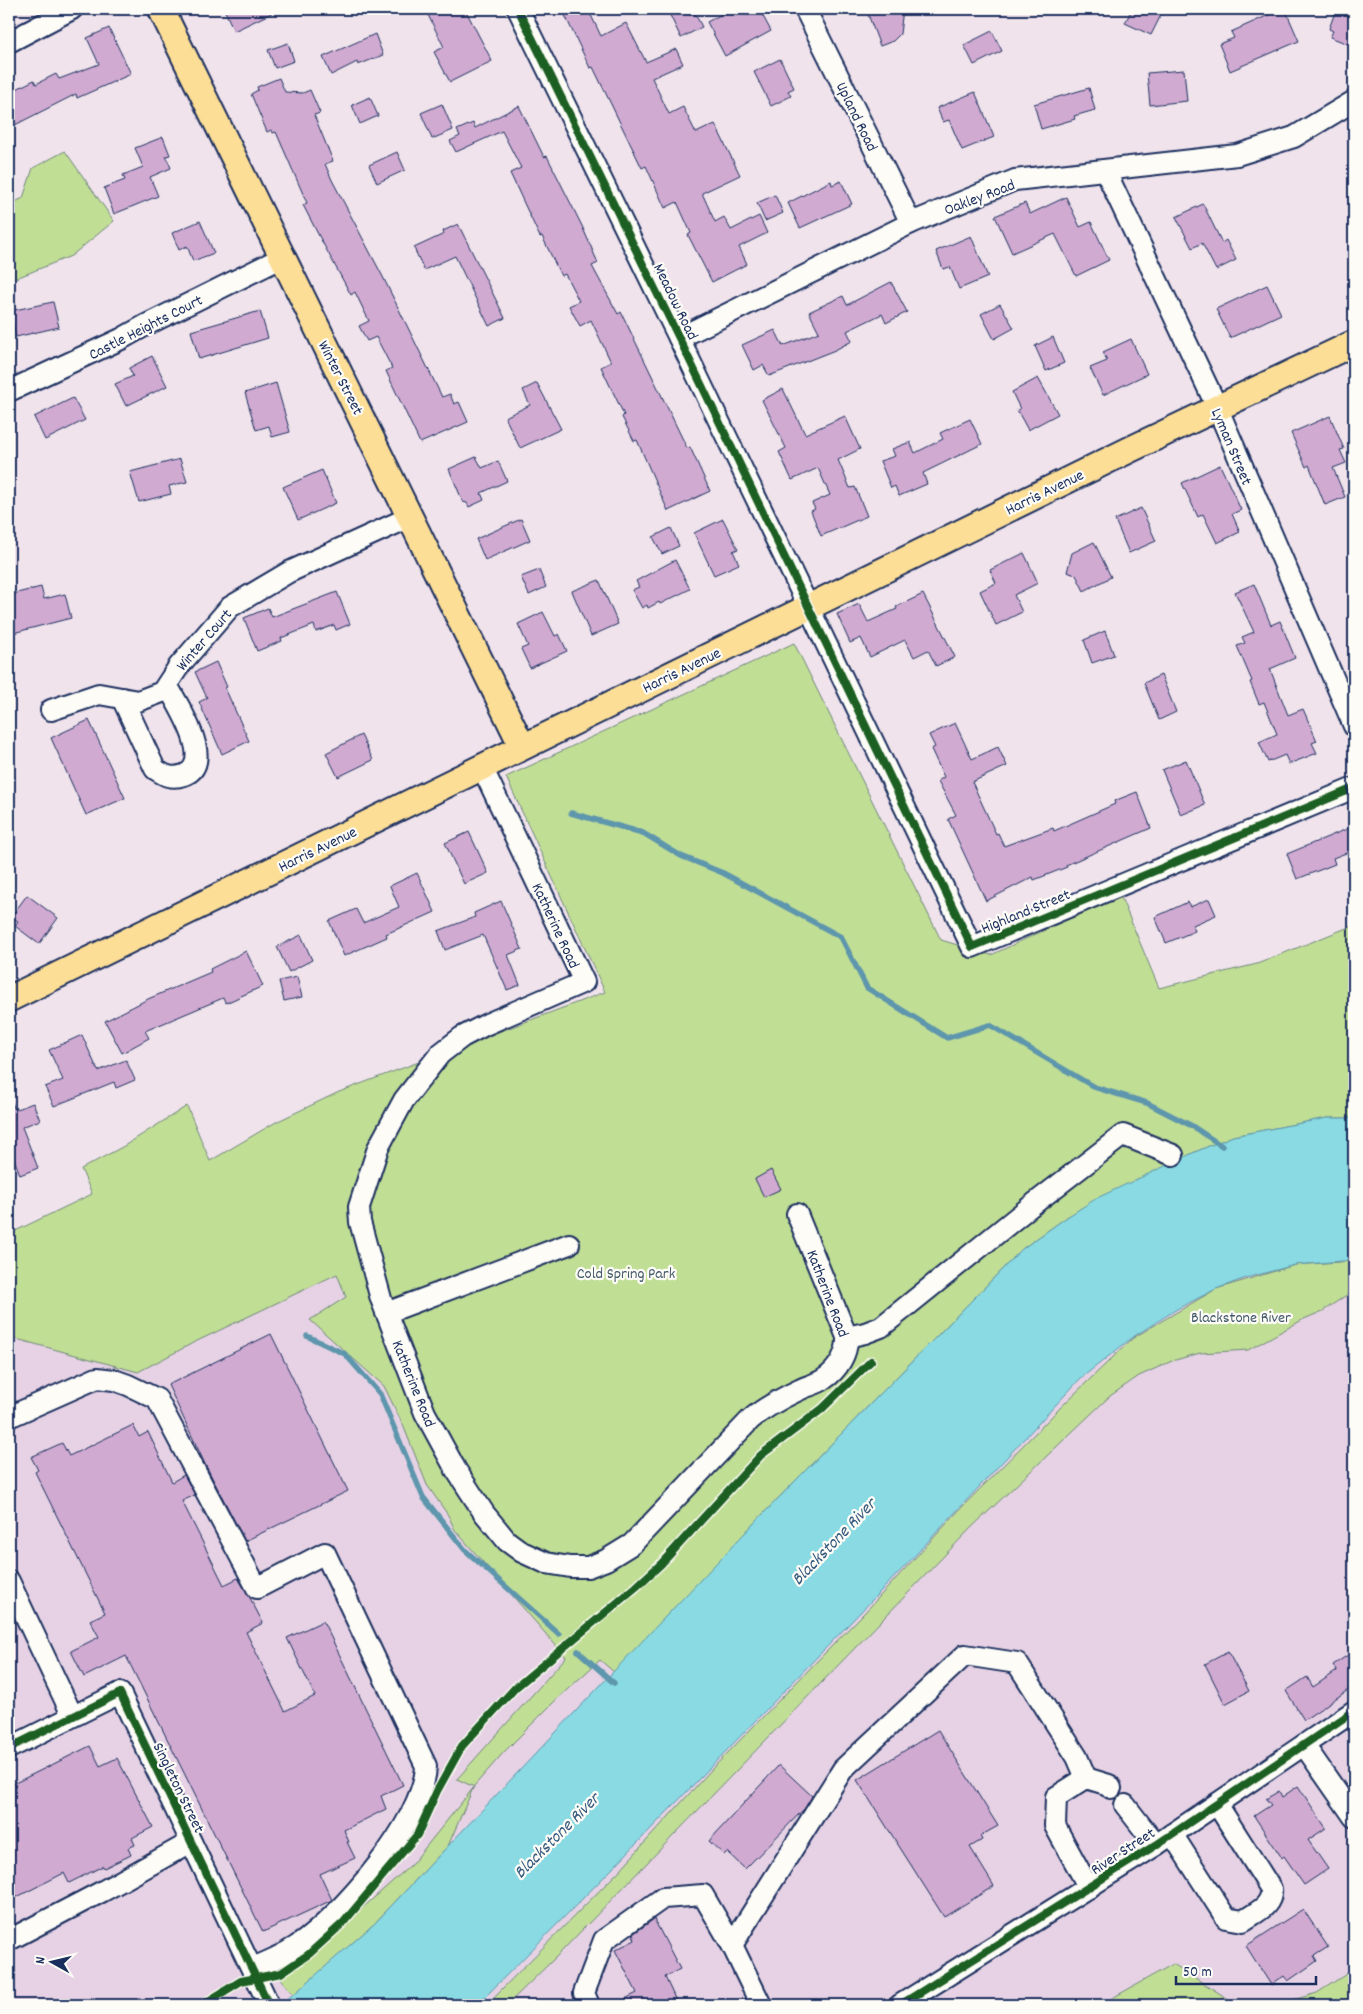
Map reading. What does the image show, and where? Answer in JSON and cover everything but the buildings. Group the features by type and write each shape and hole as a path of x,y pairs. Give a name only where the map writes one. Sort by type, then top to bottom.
{"main road":[{"name":"Winter Street","path":"161,9 281,258 372,438 522,746"},
{"name":"Harris Avenue","path":"9,999 1217,407 1354,343"}],"street":[{"path":"9,42 72,9"},
{"name":"Meadow Road","path":"518,9 809,606"},
{"name":"Upland Road","path":"805,9 911,223"},
{"name":"Oakley Road","path":"679,338 911,223 1015,180 1237,155 1294,137 1354,102"},
{"name":"Lyman Street","path":"1105,170 1217,407 1354,726"},
{"name":"Castle Heights Court","path":"9,391 121,339 281,258"},
{"name":"Winter Court","path":"51,710 99,694 138,701 162,692 179,666 230,607 289,572 410,517"},
{"name":"Highland Street","path":"809,606 972,946 1354,788"},
{"path":"122,698 155,769 164,776 177,777 190,773 196,764 196,747 191,728 166,685"},
{"name":"Katherine Road","path":"482,767 584,982 487,1024 462,1037 440,1054 404,1100 378,1148 359,1207 360,1222 380,1299 432,1427 456,1470 484,1513 507,1541 522,1552 546,1563 570,1567 588,1567 606,1560 632,1544 744,1426 764,1408 816,1383 829,1374 842,1359 848,1345 847,1337 797,1214"},
{"path":"847,1337 881,1327 1122,1135 1173,1155"},
{"path":"386,1313 569,1244"},
{"path":"9,1417 97,1378 114,1380 157,1399 257,1588 325,1553 426,1766 426,1778 422,1791 398,1837 344,1905 298,1945 272,1960 252,1968"},
{"path":"9,1581 72,1715"},
{"path":"732,1945 842,1770 965,1655 1017,1663 1077,1757 1086,1778"},
{"name":"Singleton Street","path":"9,1748 72,1715 120,1693 266,1998"},
{"name":"River Street","path":"900,2005 1156,1845 1354,1711"},
{"path":"1304,1744 1354,1817"},
{"path":"1088,1888 1055,1826 1056,1797 1086,1778 1109,1785 1111,1788"},
{"path":"1172,1834 1226,1918 1243,1921 1269,1902 1272,1896 1271,1889 1217,1804"},
{"path":"1125,1805 1156,1845"},
{"path":"9,1940 191,1842"},
{"path":"589,2005 584,1993 604,1940 663,1898 702,1895 732,1945 761,2005"}],"shaded area":[{"path":"1354,1260 1354,1969 1317,1993 1276,2005 1238,2005 1172,1964 1107,2001 1107,2005 477,2005 611,1870 907,1564 1080,1379 1133,1337 1177,1309 1216,1289 1246,1278 1295,1265"},
{"path":"337,1273 455,1530 615,1673 374,1924 294,1995 277,2005 9,2005 9,1337 138,1372"}],"green space":[{"path":"65,151 114,221 71,256 9,281 9,205 23,198 33,168"},
{"name":"Cold Spring Park","path":"794,643 941,940 991,955 1120,895 1159,988 1257,964 1354,925 1354,1118 1327,1118 1233,1136 1195,1152 1067,1217 1022,1249 759,1518 615,1673 600,1660 557,1699 504,1752 474,1787 457,1779 566,1657 455,1530 448,1515 427,1485 403,1425 384,1386 310,1320 346,1297 337,1274 193,1343 138,1372 9,1337 9,1234 92,1194 81,1169 124,1146 187,1106 210,1161 276,1122 339,1092 605,992 506,777"},
{"name":"Blackstone River","path":"1354,1261 1354,1290 1323,1311 1304,1319 1248,1350 1200,1353 1172,1361 1139,1376 1110,1396 971,1528 556,1957 507,2005 486,2005 619,1871 711,1770 867,1610 962,1507 1064,1404 1133,1338 1216,1289 1295,1265"},
{"path":"473,1788 448,1846 374,1924 294,1995 276,1974 340,1928 412,1864"},
{"path":"1173,1964 1238,2005 1107,2005 1107,2001"},
{"path":"1354,1969 1354,2005 1276,2005 1317,1993"}],"water":[{"path":"1327,1118 1354,1118 1354,1260 1295,1265 1246,1278 1216,1289 1177,1309 1133,1337 1080,1379 907,1564 611,1870 477,2005 277,2005 294,1994 374,1924 759,1518 1022,1249 1097,1198 1195,1152 1233,1136"}],"waterway":[{"path":"571,813 643,833 681,856 723,873 841,937 867,988 947,1038 990,1025 1094,1087 1147,1103 1192,1126 1222,1146"},
{"path":"307,1336 345,1354 380,1394 423,1497 465,1550 559,1634"},
{"path":"578,1651 614,1683"}],"cycle path":[{"path":"518,9 679,338 972,947 1354,788"},
{"path":"202,2005 241,1981 281,1973 309,1954 343,1923 417,1835 437,1791 462,1746 515,1688 636,1587 661,1564 761,1455 822,1409 871,1361"},
{"path":"9,1748 120,1693 269,2005"},
{"path":"900,2005 1156,1845 1354,1711"}]}
